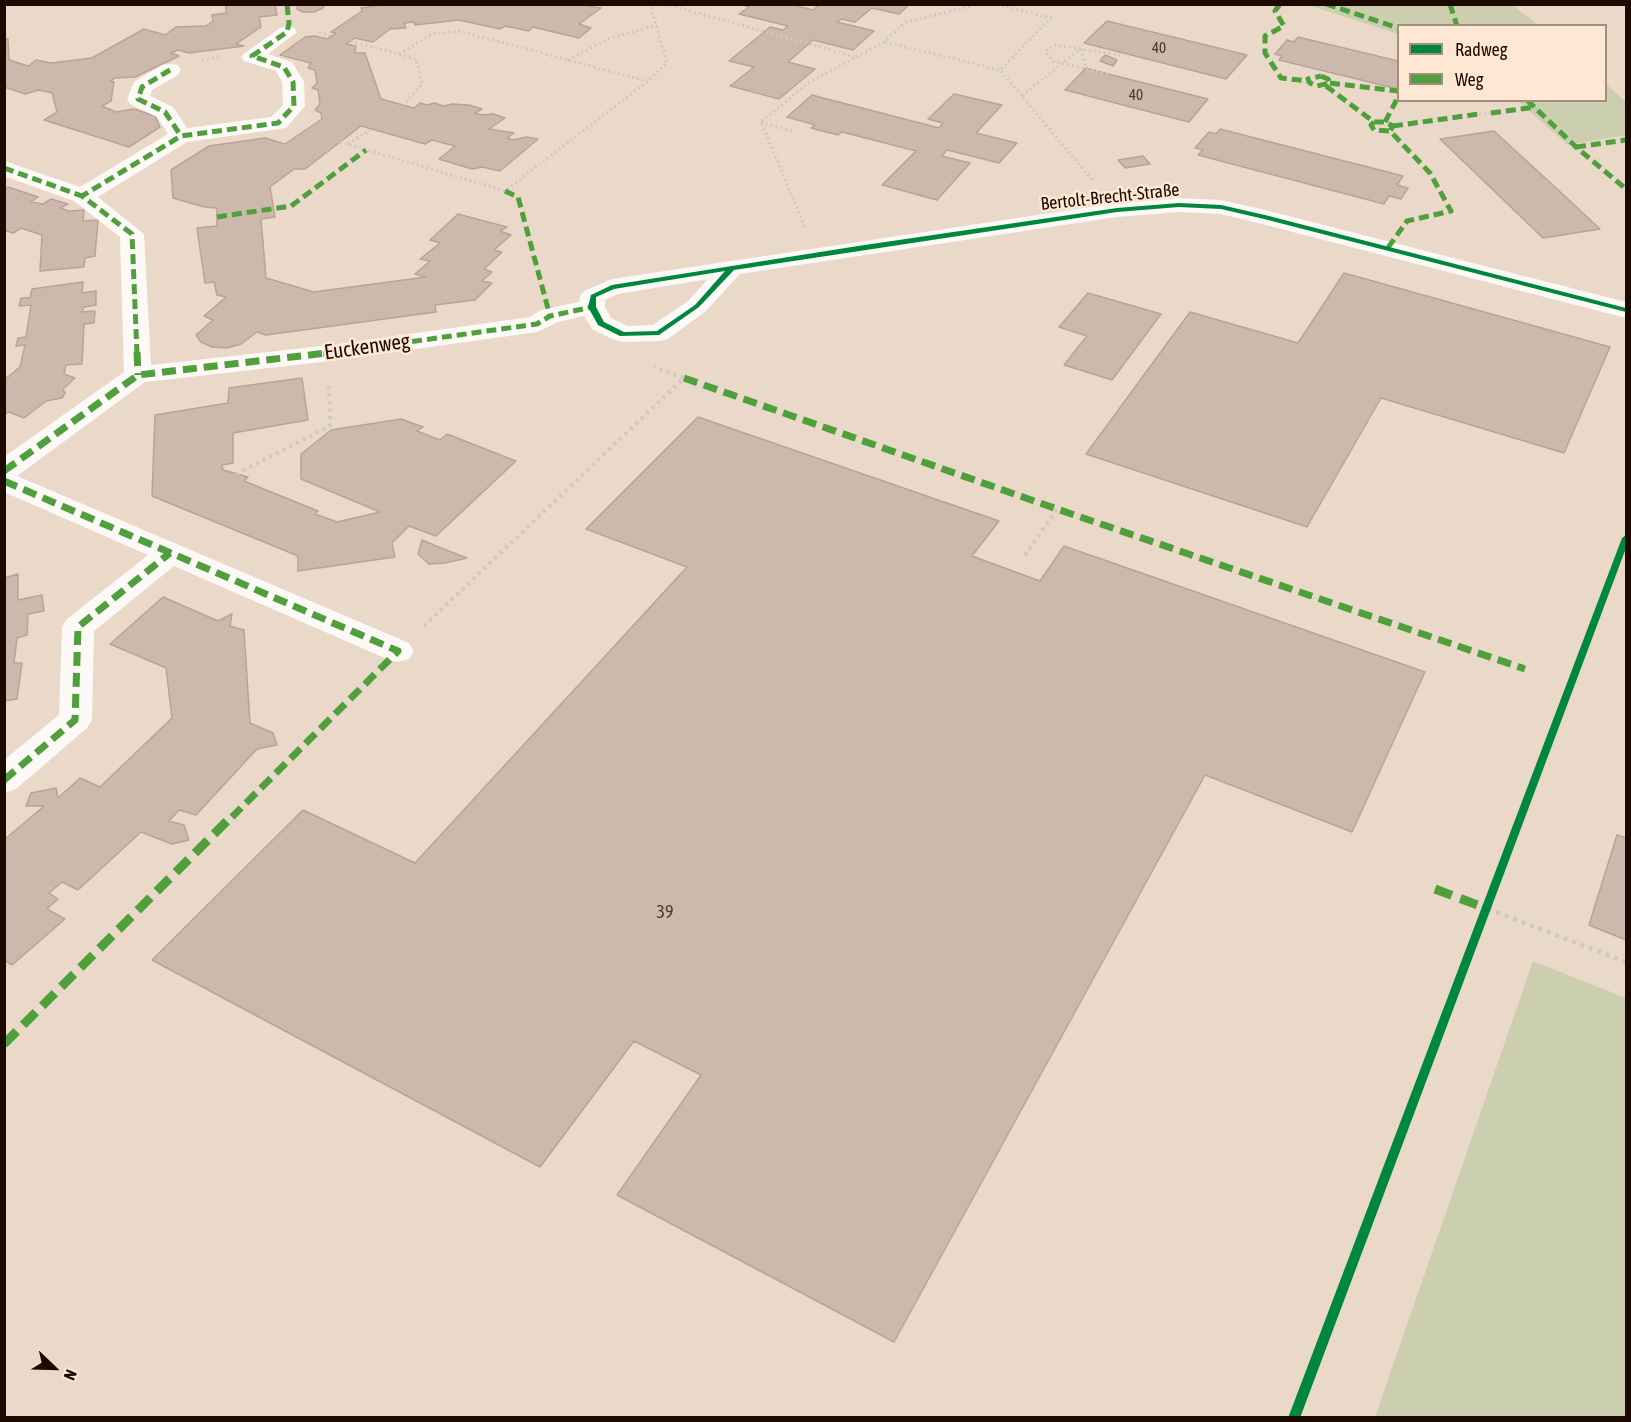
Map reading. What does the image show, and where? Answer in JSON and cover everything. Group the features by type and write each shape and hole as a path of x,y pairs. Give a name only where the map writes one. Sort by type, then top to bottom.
{"street":[{"path":"252,56 287,32"},
{"path":"82,196 181,136 278,123 294,106 293,82 284,67 252,56"},
{"path":"170,70 142,87 138,99 165,112 181,136"},
{"path":"4,168 82,196 132,234 138,375"},
{"name":"Bertolt-Brecht-Straße","path":"592,307 593,297 612,287 816,254 1117,210 1179,205 1221,207 1626,310"},
{"path":"592,307 601,324 623,334 659,333 696,306 732,268"},
{"name":"Euckenweg","path":"4,471 138,375 331,353 537,324 550,316 592,307"},
{"path":"4,481 398,651"},
{"path":"4,780 75,720 78,627 170,553"}],"path":[{"path":"340,142 505,191 648,81 667,63 650,4"},
{"path":"665,4 856,57"},
{"path":"761,122 808,83 884,42 906,22 979,4"},
{"path":"884,42 1000,70 1051,18 997,4"},
{"path":"567,60 608,39 657,25"},
{"path":"399,54 432,34 459,31 648,81"},
{"path":"351,41 416,59 422,84 403,105"},
{"path":"1107,74 1053,61 1045,52 1055,45 1120,55"},
{"path":"1081,48 1086,68"},
{"path":"1022,96 1076,55 1081,48"},
{"path":"170,70 217,57 252,56"},
{"path":"1479,114 1491,113"},
{"path":"761,122 795,132"},
{"path":"761,122 816,254"},
{"path":"348,145 372,129"},
{"path":"236,474 330,426 331,353"},
{"path":"398,651 485,565 684,378 644,363"},
{"path":"1025,555 1057,509"},
{"path":"1488,909 1626,962"}],"green space":[{"path":"1308,5 1513,5 1537,24 1397,24 1397,34"},
{"path":"1607,85 1626,102 1626,135 1568,145 1519,102 1607,102"},
{"path":"1533,961 1626,998 1626,1417 1375,1417"}],"building":[{"path":"226,4 275,4 277,15 259,17 261,27 236,44 244,46 189,53 178,50 171,53 179,56 135,77 115,78 110,81 114,82 111,101 102,106 116,112 134,109 155,116 160,127 129,147 44,120 57,112 52,93 39,90 25,94 4,87 4,39 8,39 9,60 28,66 36,60 51,63 92,58 144,29 165,35 176,27 206,26 213,21 212,15 226,13"},
{"path":"298,4 325,4 323,8 314,12 303,12 297,9"},
{"path":"389,4 575,4 601,8 579,24 591,28 579,38 533,27 529,31 505,26 500,29 459,20 415,25 414,22 404,23 406,28 390,29 373,42 355,38 346,44 356,46 355,53 365,53 381,99 414,108 420,103 444,106 469,105 482,109 475,113 493,114 505,118 489,129 514,133 507,138 513,140 526,137 538,139 500,171 482,167 472,169 439,159 455,146 432,140 425,144 361,126 305,169 294,169 270,187 275,217 261,219 266,278 314,292 426,277 415,274 430,261 420,259 440,243 430,240 458,214 507,227 500,231 511,235 494,250 502,252 484,269 492,272 482,281 492,283 475,300 435,305 436,312 266,335 257,332 241,344 227,348 212,347 201,342 196,335 213,320 204,316 226,297 217,295 214,282 205,283 197,228 217,226 217,208 204,207 173,198 171,170 209,146 265,138 285,144 322,119 321,113 315,110 320,104 318,90 312,88 317,83 315,70 308,68 311,63 280,55 305,37 315,36 327,39 336,33 331,32 362,11 361,8"},
{"path":"739,4 790,4 813,10 820,4 910,4 899,14 872,8 855,22 841,19 837,22 874,31 853,50 813,40 788,62 815,69 779,99 730,86 754,67 729,61 770,27 783,30 788,26 739,14 749,7"},
{"path":"1107,21 1247,55 1226,79 1084,43"},
{"path":"1298,37 1397,61 1397,89 1279,60 1282,56 1275,54 1287,40 1294,42"},
{"path":"1105,55 1117,60 1113,66 1100,61"},
{"path":"1086,68 1208,99 1189,122 1065,90"},
{"path":"954,94 1002,105 976,133 1017,143 999,163 947,150 942,156 970,163 937,200 882,185 916,151 842,132 838,135 811,128 815,125 787,117 812,95 939,128 943,123 928,119"},
{"path":"1220,129 1403,176 1397,185 1408,188 1401,199 1389,196 1384,204 1198,155 1203,150 1195,148 1209,132 1216,134"},
{"path":"1494,131 1600,229 1543,238 1440,139"},
{"path":"1143,156 1150,164 1125,168 1118,160"},
{"path":"8,187 38,197 31,202 43,204 51,199 68,204 60,208 69,211 84,210 83,221 98,220 95,256 85,258 84,267 40,271 42,235 21,228 13,233 4,230 4,189"},
{"path":"1344,273 1610,347 1564,453 1381,398 1307,527 1086,454 1190,312 1298,343"},
{"path":"83,282 82,293 96,291 96,305 84,307 82,312 95,311 94,323 84,324 82,364 66,365 64,374 75,378 63,389 65,393 62,398 46,401 24,418 9,412 4,414 4,380 20,367 25,345 16,346 18,338 26,337 31,305 19,306 21,298 30,298 32,289"},
{"path":"1088,293 1161,314 1112,380 1064,365 1087,336 1059,327"},
{"path":"302,378 308,420 233,433 233,463 222,465 223,470 248,477 244,481 318,511 315,514 337,522 380,512 301,479 301,454 331,430 401,419 423,427 417,431 440,440 447,434 516,461 436,536 409,526 392,543 395,557 298,571 298,556 152,496 155,415 228,403 229,388"},
{"path":"698,417 999,521 972,556 1040,581 1064,546 1425,672 1352,832 1205,775 894,1342 617,1195 701,1075 634,1041 540,1167 152,960 303,810 415,863 687,567 586,529"},
{"path":"422,540 467,558 429,564 418,554"},
{"path":"18,574 18,600 42,595 44,611 28,614 27,635 17,638 14,663 22,663 17,699 4,701 4,578"},
{"path":"163,597 218,621 232,614 230,626 244,630 250,723 273,733 277,745 257,749 196,815 179,810 169,821 184,825 189,840 172,844 141,832 78,890 62,882 49,893 58,899 47,909 65,919 12,965 4,960 4,840 44,806 26,806 31,793 56,788 58,798 80,778 100,787 172,718 166,668 110,644"},
{"path":"1617,835 1626,838 1626,940 1589,925"}],"marked path":[{"path":"138,375 132,234 82,196 181,136 278,123 294,106 293,82 284,67 252,56 287,32 289,23 287,4"},
{"path":"1280,4 1275,11 1284,26 1265,36 1265,53 1281,78 1309,81"},
{"path":"1326,4 1397,28"},
{"path":"1450,4 1456,24"},
{"path":"170,70 142,87 138,99 165,112 181,136"},
{"path":"1321,76 1328,79 1330,83 1317,86 1310,83 1308,79 1321,76"},
{"path":"1330,83 1397,91"},
{"path":"1326,86 1374,122 1385,122 1393,126 1390,131 1430,173 1451,211 1407,221 1387,249"},
{"path":"1385,122 1397,99"},
{"path":"1529,102 1576,147 1626,189"},
{"path":"1491,113 1536,107"},
{"path":"1393,126 1479,114"},
{"path":"1374,122 1371,125 1374,130 1390,131"},
{"path":"1576,147 1626,140"},
{"path":"217,217 291,206 366,150"},
{"path":"4,168 82,196"},
{"path":"505,191 518,197 550,316"},
{"path":"4,471 138,375 331,353 537,324 550,316 592,307"},
{"path":"684,378 1057,509 1525,669"},
{"path":"4,481 398,651 4,1044"},
{"path":"4,780 75,720 78,627 170,553"},
{"path":"1435,889 1488,909"}],"cycle path":[{"path":"732,268 697,306 659,333 623,334 601,323 592,307 593,296 612,287 858,248 1117,210 1179,205 1221,207 1265,217 1626,310"},
{"path":"1294,1418 1626,538"}]}
